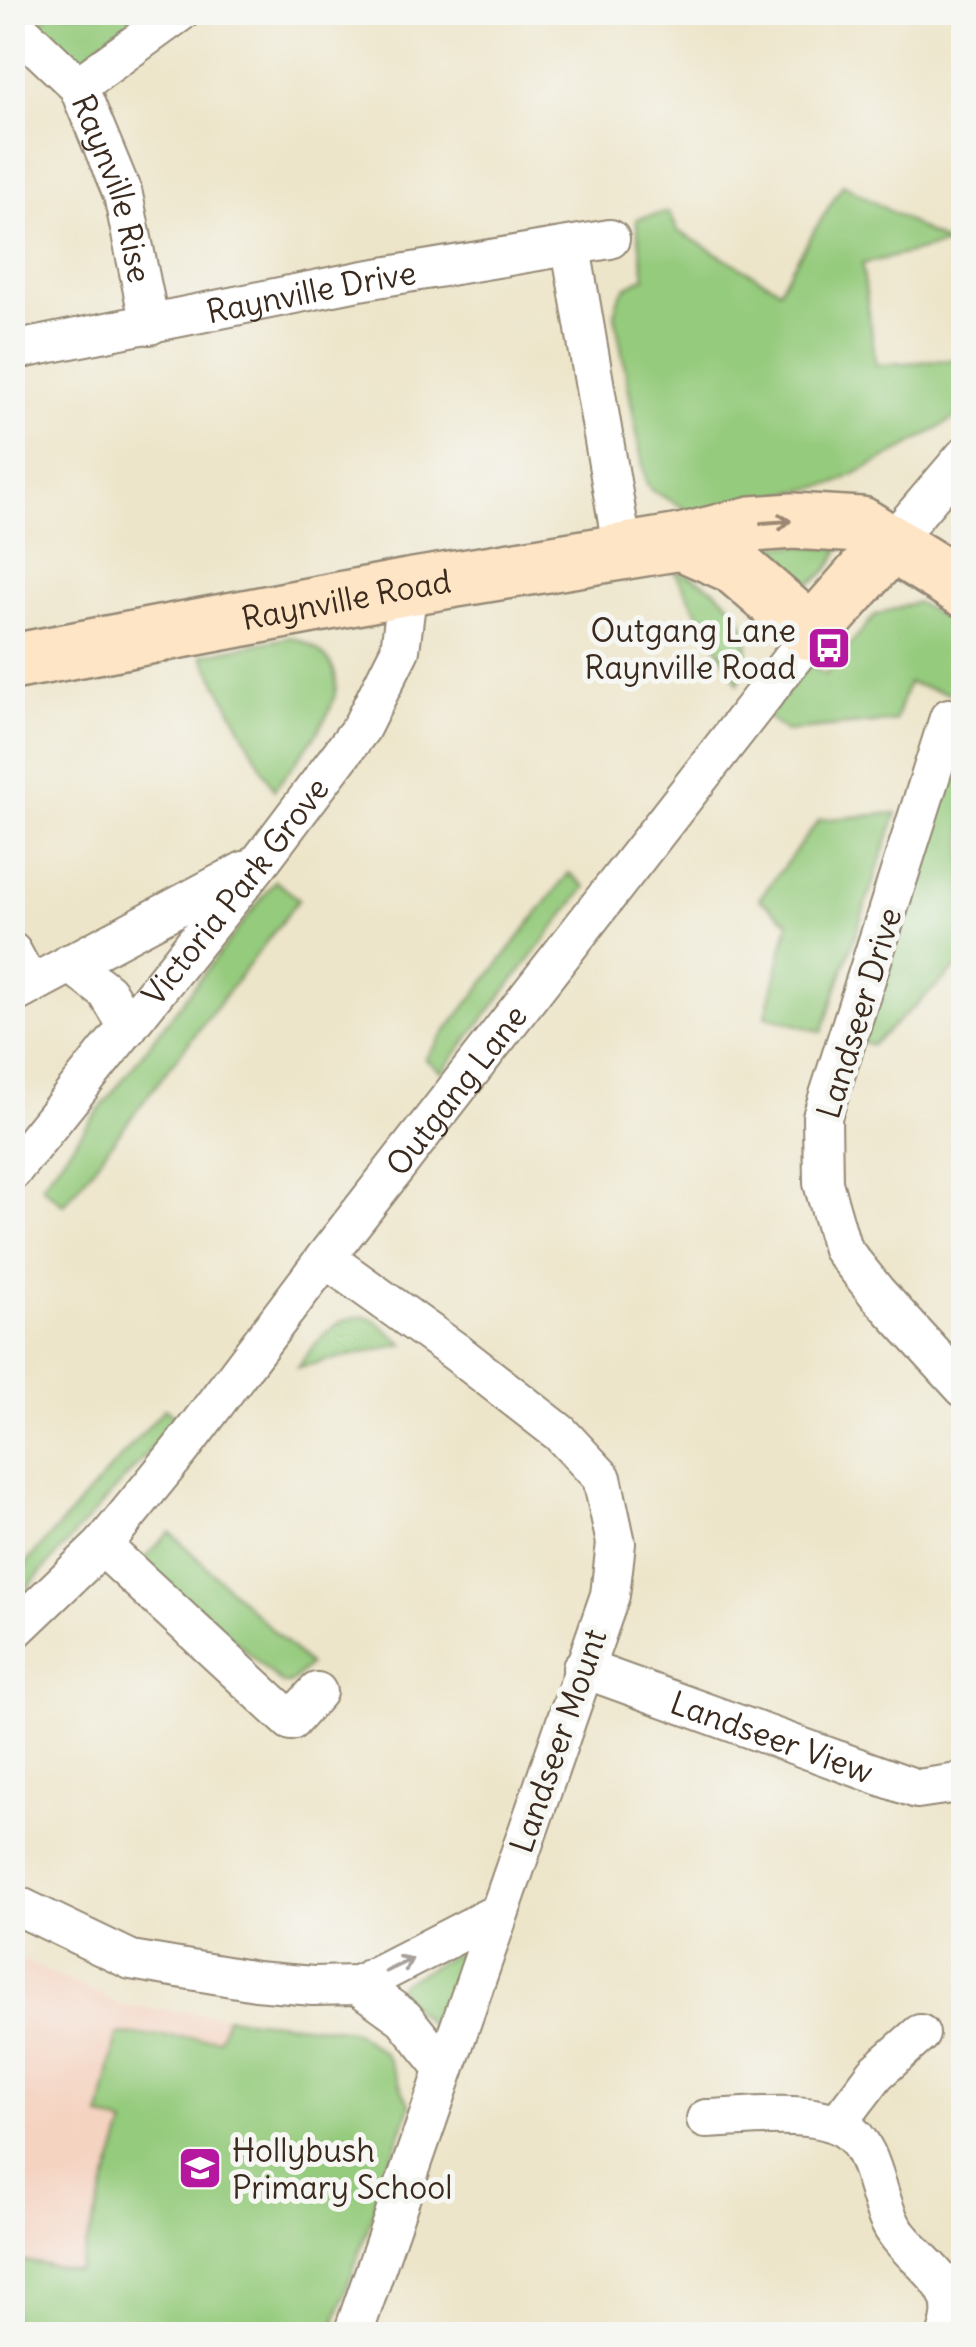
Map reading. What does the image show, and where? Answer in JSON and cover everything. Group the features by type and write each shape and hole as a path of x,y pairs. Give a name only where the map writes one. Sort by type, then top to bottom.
{"street":[{"path":"78,86 180,12"},
{"name":"Raynville Rise","path":"12,23 78,86 123,196 150,325"},
{"name":"Raynville Drive","path":"12,351 359,280 610,239"},
{"path":"570,247 623,552"},
{"path":"681,542 733,566 812,633 964,457"},
{"name":"Raynville Road","path":"12,662 408,587 681,542 752,524 793,521 861,525 964,589"},
{"name":"Victoria Park Grove","path":"12,1171 259,864 360,728 400,650 408,587"},
{"name":"Outgang Lane","path":"12,1632 102,1546 181,1448 812,633"},
{"name":"Landseer Drive","path":"949,718 822,1117 823,1183 842,1248 877,1293 960,1377"},
{"path":"12,952 22,990 259,864"},
{"path":"70,963 107,992 128,1027"},
{"name":"Landseer Mount","path":"325,1258 560,1433 602,1478 616,1543 610,1595 353,2334"},
{"path":"102,1546 291,1720 317,1692"},
{"name":"Landseer View","path":"582,1668 917,1789 964,1779"},
{"path":"12,1903 131,1960 256,1982 313,1986 358,1984 498,1913"},
{"path":"358,1984 404,2018 445,2069"},
{"path":"837,2124 876,2073 920,2034"},
{"path":"706,2119 797,2117 827,2120 848,2129 863,2152 893,2229 948,2295 952,2316 947,2334"}],"shaded area":[{"name":"Hollybush Primary School","path":"13,1956 121,2005 352,2030 385,2054 410,2106 331,2334 13,2334"}],"green space":[{"path":"49,13 180,13 78,86 30,37"},
{"path":"843,184 947,244 862,264 876,365 963,359 963,413 837,483 692,512 651,490 646,482 615,315 623,291 645,277 636,219 669,212 678,231 779,289"},
{"path":"759,545 839,547 823,574 815,581 798,585 758,566"},
{"path":"674,570 710,587 736,612 748,645 738,684"},
{"path":"916,602 963,630 963,697 908,683 895,721 786,731 767,717 808,663 825,675 875,615"},
{"path":"291,637 319,651 333,668 336,687 319,729 274,790 202,655"},
{"path":"963,730 963,962 872,1045 860,1041"},
{"path":"897,813 822,1032 766,1016 789,922 759,899 819,820"},
{"path":"569,873 586,887 442,1072 425,1059"},
{"path":"275,881 299,899 64,1205 41,1186"},
{"path":"363,1316 375,1320 404,1344 298,1367 333,1327"},
{"path":"165,1408 178,1419 17,1599 13,1595 13,1578"},
{"path":"170,1532 309,1665 290,1684 282,1684 199,1607 187,1607 140,1563"},
{"path":"462,1950 466,1952 443,2029 437,2033 398,1990 400,1984"},
{"name":"Hollybush Primary School","path":"226,2017 352,2030 385,2054 410,2106 331,2334 13,2334 13,2259 78,2271 125,2125 100,2116 117,2034 219,2039"}],"place":[{"name":"Outgang Lane Raynville Road","path":"829,648"},
{"name":"Hollybush Primary School","path":"200,2168"}]}
